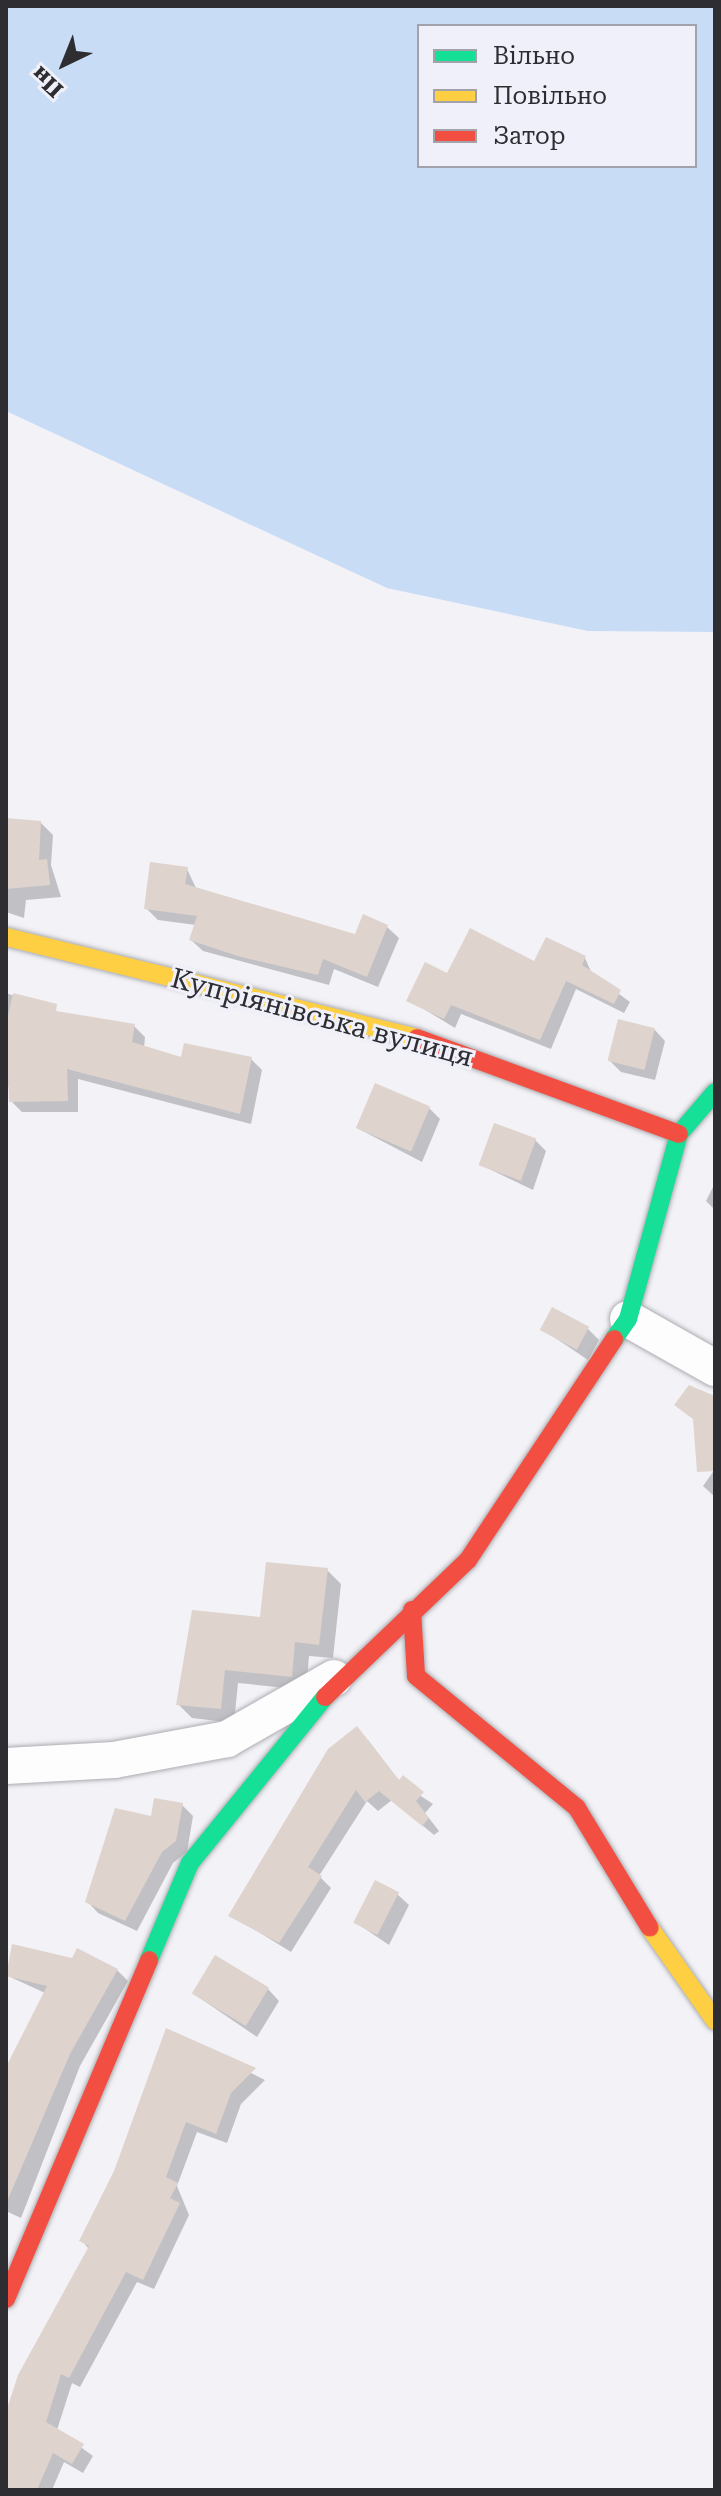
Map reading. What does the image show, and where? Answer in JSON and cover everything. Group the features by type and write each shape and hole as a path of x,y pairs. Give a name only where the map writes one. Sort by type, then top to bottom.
{"street":[{"name":"Купріянівська вулиця","path":"6,937 426,1040 679,1134"},
{"path":"6,2299 190,1863 346,1671 468,1560 628,1319 679,1134 715,1092"},
{"path":"628,1319 715,1368"},
{"path":"412,1610 416,1676 577,1808 690,1994 715,2021"},
{"path":"6,1766 114,1760 227,1739 346,1671"}],"water":[{"path":"6,6 715,6 715,632 588,631 387,588 6,411"}],"building":[{"path":"6,818 41,821 39,860 47,859 50,885 6,889"},
{"path":"150,862 188,867 185,884 355,934 363,914 388,925 367,977 323,959 318,975 241,957 189,940 197,916 144,909"},
{"path":"470,928 534,961 546,937 586,956 582,965 621,990 614,1004 566,981 540,1040 451,1005 444,1019 406,1001 425,962 447,973"},
{"path":"13,993 57,1004 56,1011 135,1024 132,1042 181,1057 184,1043 252,1057 240,1114 67,1069 68,1101 9,1102 6,1025"},
{"path":"618,1019 655,1028 644,1070 608,1061"},
{"path":"375,1083 430,1106 411,1152 356,1128"},
{"path":"494,1123 536,1138 521,1181 479,1165"},
{"path":"552,1307 589,1327 577,1350 540,1330"},
{"path":"689,1385 715,1396 715,1471 697,1472 693,1419 674,1405"},
{"path":"266,1562 328,1568 319,1645 295,1642 292,1677 225,1670 221,1709 176,1705 192,1610 260,1617"},
{"path":"357,1726 399,1780 403,1775 424,1792 416,1801 429,1818 422,1826 379,1791 365,1802 356,1790 308,1867 322,1876 279,1943 228,1916 328,1749"},
{"path":"154,1798 183,1803 176,1841 162,1852 125,1921 85,1902 115,1808 151,1816"},
{"path":"375,1880 399,1892 377,1935 353,1923"},
{"path":"12,1944 72,1958 77,1948 118,1969 70,2054 6,2204 6,2067 47,1986 6,1976"},
{"path":"215,1955 269,1987 246,2026 192,1994"},
{"path":"166,2028 256,2068 231,2093 216,2134 186,2122 166,2177 178,2183 170,2198 180,2203 143,2280 126,2272 69,2378 61,2374 46,2422 84,2444 72,2464 53,2453 37,2490 6,2490 6,2412 18,2375 89,2246 79,2241 114,2171"}],"traffic: fast":[{"path":"614,1339 628,1319 679,1134 715,1092"},
{"path":"149,1960 190,1863 325,1697"}],"traffic: slow":[{"path":"6,937 417,1038"},
{"path":"650,1928 715,2021"}],"traffic: jam":[{"path":"417,1038 679,1134"},
{"path":"325,1697 468,1560 614,1339"},
{"path":"412,1610 416,1676 577,1808 650,1928"},
{"path":"6,2299 149,1960"}]}
